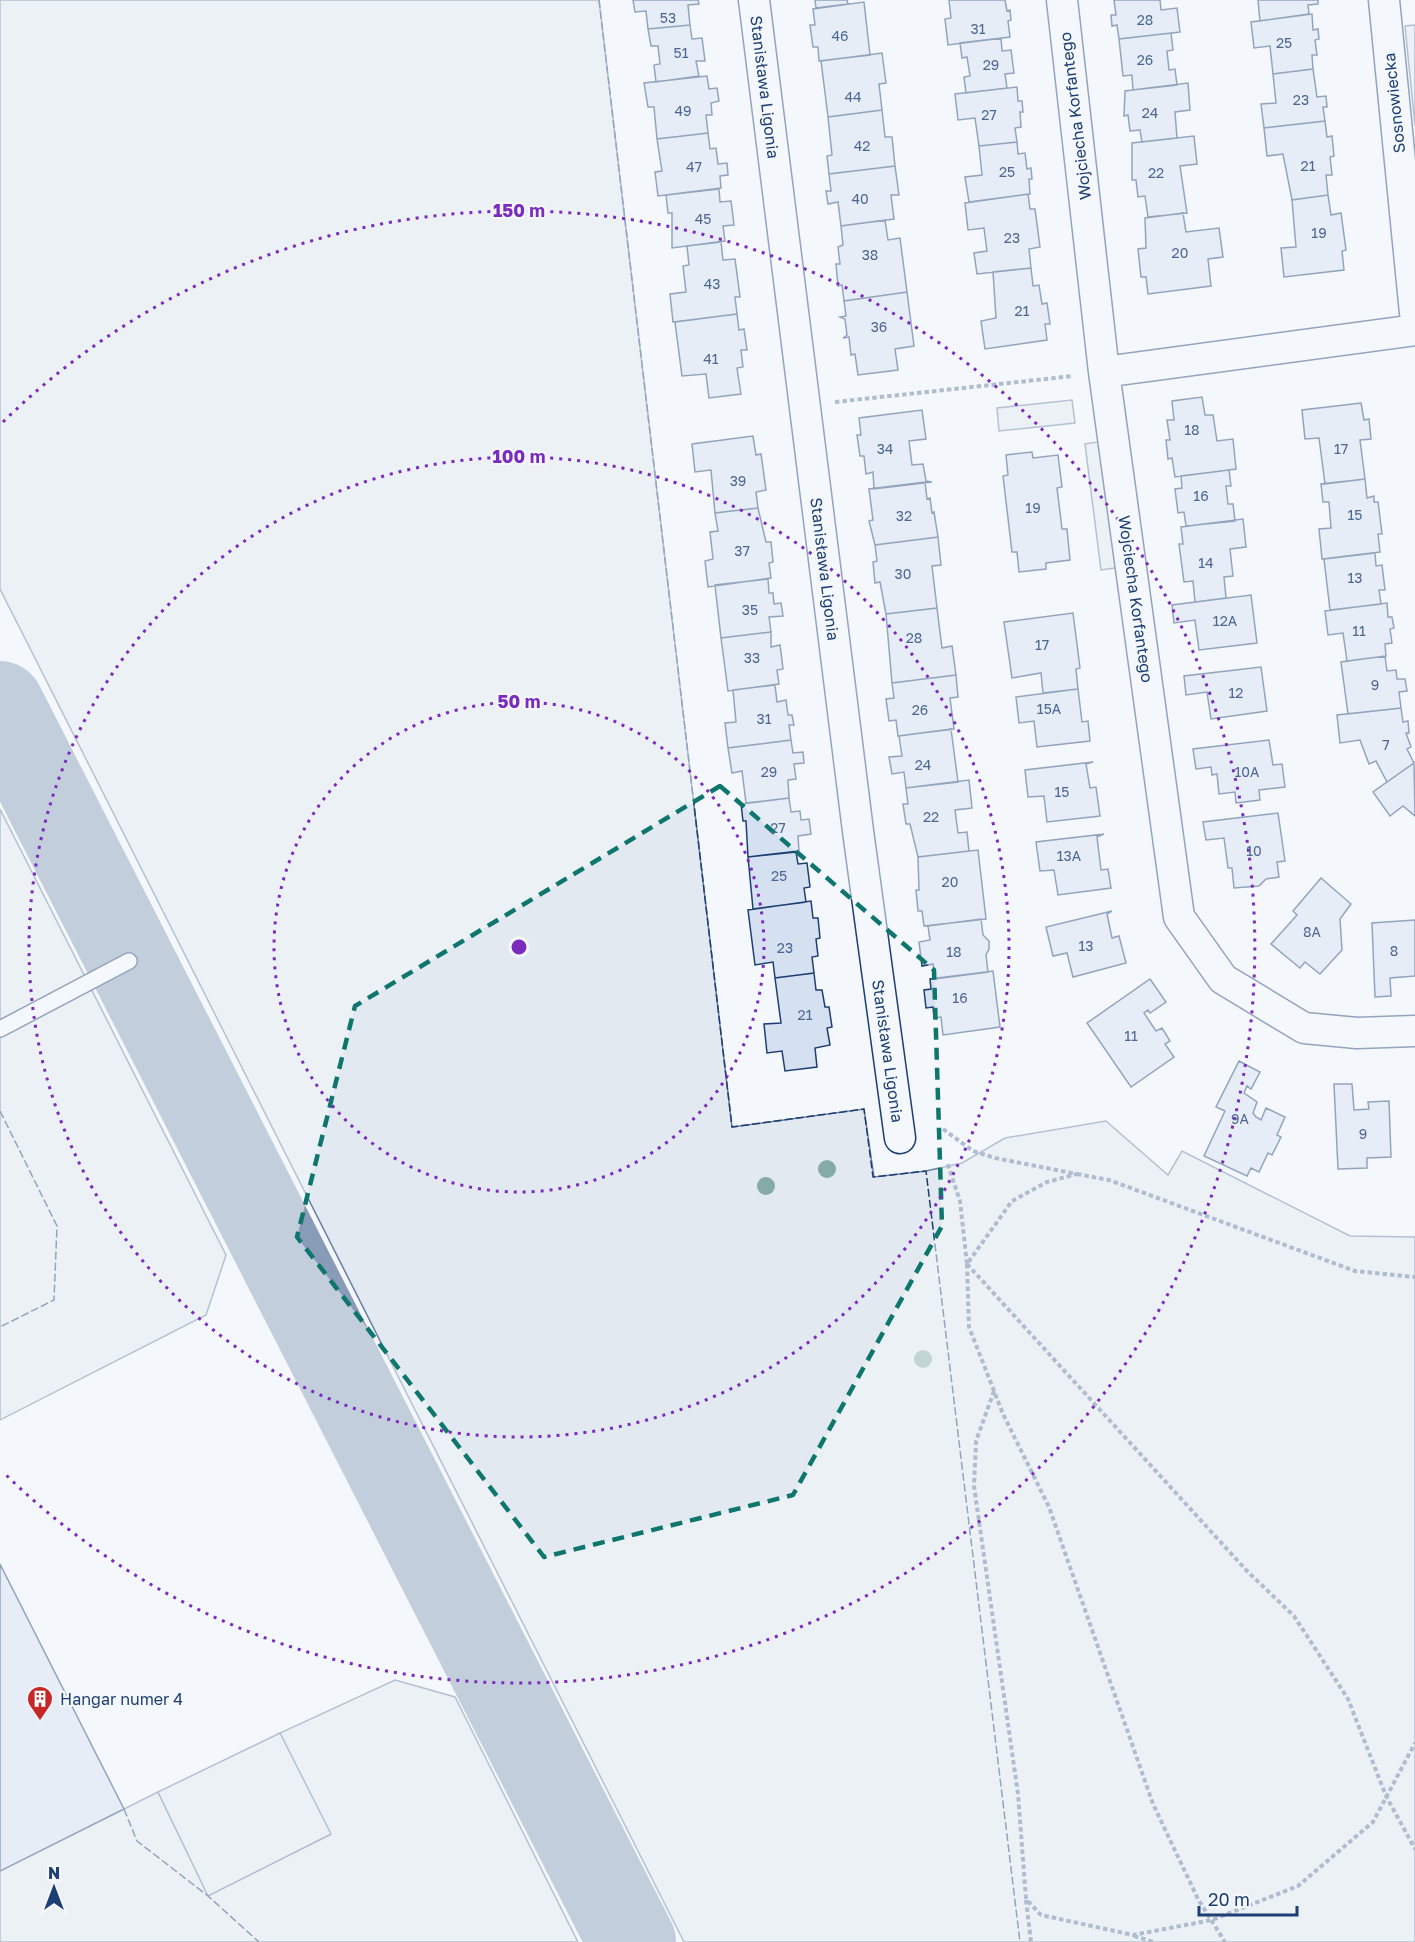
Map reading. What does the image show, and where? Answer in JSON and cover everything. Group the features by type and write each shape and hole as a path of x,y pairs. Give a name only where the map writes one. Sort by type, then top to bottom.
{"street":[{"name":"Stanisława Ligonia","path":"754,0 858,831 900,1138"},
{"name":"Wojciecha Korfantego","path":"1062,0 1095,374 1179,917 1222,979 1304,1028 1358,1033 1415,1031"},
{"name":"Sosnowiecka","path":"1384,0 1415,313"},
{"path":"1095,374 1415,330"}],"lane":[{"path":"0,1029 129,961"}],"path":[{"path":"805,405 1095,374"},
{"path":"943,1130 973,1151 994,1158 1109,1180 1355,1271 1415,1277"},
{"path":"947,1162 960,1201 967,1264 969,1327 994,1391 1049,1507 1153,1804 1198,1899 1226,1942"},
{"path":"967,1264 1012,1202 1047,1182 1077,1174"},
{"path":"967,1264 1247,1571 1294,1616 1348,1699 1386,1796 1415,1849"},
{"path":"994,1391 976,1441 974,1486 1010,1753 1018,1794 1031,1942"},
{"path":"1133,1935 1212,1920 1298,1886 1372,1822 1415,1743"},
{"path":"1026,1899 1041,1915 1133,1935 1154,1942"}],"highlighted area":[{"path":"720,786 934,970 942,1226 793,1495 544,1557 297,1237 355,1006"}],"shaded area":[{"path":"0,0 599,0 732,1127 864,1109 874,1177 926,1171 962,1163 1005,1138 1106,1121 1168,1175 1182,1151 1350,1236 1415,1237 1415,1942 684,1942 0,589"},
{"path":"1415,25 1415,126 1405,26"},
{"path":"1072,400 1075,423 999,431 997,408"},
{"path":"1104,441 1121,567 1101,570 1085,444"},
{"path":"0,809 226,1255 206,1315 0,1420"},
{"path":"395,1680 455,1697 578,1942 0,1942 0,1871 158,1792 208,1895 330,1835 280,1733"},
{"path":"280,1733 331,1834 208,1896 158,1792"}],"building":[{"path":"633,0 698,0 699,4 688,5 690,25 648,29 646,11 635,12"},
{"path":"815,0 847,0 848,4 816,8"},
{"path":"949,0 1005,0 1007,11 1010,10 1011,20 1008,21 1010,37 948,45 945,19 951,18"},
{"path":"1114,0 1160,0 1161,10 1177,8 1180,32 1119,39 1117,25 1112,26 1111,15 1116,15"},
{"path":"1258,0 1318,0 1318,4 1308,5 1309,14 1260,21"},
{"path":"864,2 870,55 819,61 818,47 813,47 810,25 815,25 813,9"},
{"path":"1312,14 1313,30 1318,29 1319,39 1315,40 1317,55 1312,55 1313,69 1273,74 1270,46 1254,48 1251,22"},
{"path":"690,25 692,39 702,38 705,61 696,61 699,76 656,82 654,65 660,64 658,46 651,46 648,29"},
{"path":"1171,33 1173,50 1167,51 1169,70 1175,69 1177,85 1133,90 1132,75 1123,76 1119,39"},
{"path":"1001,38 1002,51 1011,50 1014,73 1005,74 1007,88 966,93 964,77 970,76 967,57 962,58 960,43"},
{"path":"882,53 886,83 879,84 882,110 828,117 821,61"},
{"path":"1313,69 1317,97 1326,96 1327,107 1323,107 1325,121 1264,128 1261,104 1276,103 1273,74"},
{"path":"707,76 709,89 717,88 719,101 711,103 712,115 706,115 708,133 657,139 654,107 648,107 644,83"},
{"path":"1188,83 1190,110 1175,112 1177,138 1142,142 1140,130 1130,131 1128,115 1124,116 1125,91"},
{"path":"1017,87 1018,101 1022,101 1023,112 1020,112 1021,127 1015,128 1017,142 979,146 975,118 958,120 955,94"},
{"path":"882,110 885,137 892,137 895,166 829,174 827,156 832,155 828,117"},
{"path":"1325,121 1327,137 1332,136 1334,156 1330,157 1332,175 1326,175 1328,195 1292,200 1283,154 1267,156 1264,128"},
{"path":"708,133 710,149 716,148 718,164 727,163 728,175 720,176 721,188 658,196 655,172 662,171 657,139"},
{"path":"1194,136 1197,164 1180,166 1187,213 1148,217 1145,196 1138,197 1136,180 1132,180 1132,143"},
{"path":"1017,142 1018,154 1025,153 1027,169 1031,168 1030,194 969,202 965,177 982,175 979,146"},
{"path":"895,166 899,195 891,195 894,219 841,226 838,202 828,204 826,191 831,191 829,174"},
{"path":"719,189 720,202 731,201 734,225 723,226 725,241 672,248 672,213 668,213 666,195"},
{"path":"1028,194 1030,209 1035,209 1040,247 1029,249 1031,268 977,274 974,253 987,251 984,228 968,230 965,203"},
{"path":"1328,195 1331,215 1341,213 1346,250 1342,251 1344,270 1284,277 1281,248 1296,247 1292,200"},
{"path":"1183,213 1186,232 1219,228 1223,257 1208,259 1211,286 1148,294 1146,277 1141,277 1138,249 1146,248 1145,218"},
{"path":"885,220 888,240 900,238 907,292 844,301 842,285 838,286 836,264 840,264 838,247 843,245 841,226"},
{"path":"721,242 723,260 735,259 740,297 735,297 737,314 673,322 670,294 686,292 683,266 689,265 687,246"},
{"path":"1031,268 1033,286 1039,285 1042,304 1047,303 1050,324 1045,324 1047,340 985,349 981,321 996,318 993,272"},
{"path":"907,292 914,346 895,349 898,370 858,375 855,354 851,355 849,337 843,338 847,335 845,319 840,317 846,316 844,301"},
{"path":"737,314 739,330 744,329 747,350 741,350 743,367 737,368 741,394 709,398 706,374 682,376 675,322"},
{"path":"1202,397 1205,415 1213,415 1217,441 1233,439 1236,469 1175,477 1172,458 1168,459 1166,440 1170,440 1167,420 1174,420 1172,401"},
{"path":"1361,403 1364,420 1369,419 1371,439 1360,440 1365,479 1325,484 1319,438 1305,439 1302,410"},
{"path":"922,410 926,439 909,441 912,465 923,464 926,481 932,482 874,489 873,472 866,474 864,456 860,456 857,435 861,435 859,418"},
{"path":"753,436 756,455 761,454 766,490 756,492 758,508 715,513 711,470 695,472 692,444"},
{"path":"1032,452 1033,458 1058,455 1062,487 1057,488 1062,529 1067,529 1070,560 1046,563 1046,569 1019,572 1017,552 1012,552 1003,476 1008,475 1006,455"},
{"path":"1229,470 1231,486 1226,486 1228,504 1233,504 1235,521 1186,526 1184,512 1178,513 1175,489 1182,488 1181,476"},
{"path":"1365,479 1367,498 1374,496 1374,502 1378,502 1382,534 1378,534 1380,552 1322,559 1319,529 1331,528 1329,502 1323,502 1321,484"},
{"path":"925,482 927,499 930,498 938,537 875,545 869,521 873,520 869,489"},
{"path":"758,508 766,542 771,542 773,562 769,563 771,578 708,587 705,561 713,559 710,532 718,531 715,513"},
{"path":"1243,519 1246,547 1230,549 1233,576 1224,577 1226,598 1195,602 1193,581 1184,582 1179,544 1183,544 1181,527"},
{"path":"938,537 941,565 932,566 937,608 886,614 880,582 875,583 873,562 877,561 875,545"},
{"path":"1375,553 1376,566 1382,565 1385,590 1379,590 1381,604 1330,610 1324,559"},
{"path":"768,579 769,593 773,593 774,604 781,603 783,616 769,617 771,632 721,638 715,585"},
{"path":"1251,595 1257,643 1199,650 1195,620 1174,623 1172,605"},
{"path":"1387,603 1388,617 1392,617 1394,628 1390,629 1392,643 1385,644 1386,656 1347,661 1343,633 1328,635 1325,611"},
{"path":"937,608 942,648 952,646 956,675 892,683 886,614"},
{"path":"1073,613 1080,668 1076,669 1078,689 1043,693 1041,673 1012,678 1004,622"},
{"path":"771,632 771,647 780,645 783,669 777,670 779,684 728,691 721,638"},
{"path":"1385,656 1387,671 1396,670 1397,679 1405,679 1407,691 1399,692 1401,708 1348,714 1341,662"},
{"path":"1261,667 1267,711 1211,719 1207,692 1186,695 1184,676"},
{"path":"956,675 958,697 950,698 954,729 898,736 896,720 889,721 886,699 894,698 892,683"},
{"path":"775,685 777,702 786,700 788,715 792,715 794,725 789,725 791,740 728,748 725,723 736,722 733,690"},
{"path":"1078,689 1082,722 1088,721 1090,741 1037,747 1034,721 1019,723 1016,697"},
{"path":"1401,708 1403,722 1408,721 1409,733 1406,733 1411,747 1407,749 1414,763 1387,782 1376,761 1369,764 1360,740 1340,743 1337,715"},
{"path":"951,729 958,782 906,788 904,772 892,774 889,757 902,756 899,736"},
{"path":"791,740 793,753 803,752 804,763 794,764 796,779 788,780 789,798 746,803 742,771 732,773 728,748"},
{"path":"1269,740 1273,765 1282,764 1285,787 1259,790 1260,800 1236,803 1235,792 1219,794 1217,774 1212,775 1211,767 1196,769 1193,749"},
{"path":"1093,762 1086,764 1090,788 1096,787 1100,816 1047,822 1044,796 1028,797 1025,770"},
{"path":"1414,763 1415,816 1403,806 1390,816 1373,792"},
{"path":"969,780 972,808 955,810 958,833 967,832 969,851 918,857 910,824 906,824 903,804 908,804 906,788"},
{"path":"789,798 791,812 800,811 801,820 809,819 811,834 798,836 799,851 748,857 746,821 743,821 741,804"},
{"path":"1278,813 1285,861 1277,862 1279,877 1266,879 1259,886 1234,888 1232,868 1228,868 1224,838 1206,840 1203,822"},
{"path":"1104,834 1097,837 1101,870 1108,869 1111,888 1058,895 1054,870 1040,871 1036,842"},
{"path":"978,850 986,919 924,926 922,911 918,911 916,890 919,890 918,857"},
{"path":"796,852 798,864 807,863 810,887 804,888 806,902 753,909 748,857"},
{"path":"1321,878 1351,904 1340,919 1342,950 1320,974 1305,962 1300,968 1271,944 1297,915 1293,911"},
{"path":"811,901 813,918 818,918 820,938 816,939 818,956 812,957 814,973 775,978 773,962 755,965 748,910"},
{"path":"1112,911 1107,914 1112,938 1119,936 1126,963 1073,977 1067,953 1053,956 1046,927"},
{"path":"981,919 983,935 989,941 986,955 988,972 935,979 933,964 922,966 919,942 930,940 928,926"},
{"path":"1415,920 1415,976 1390,978 1391,996 1375,997 1372,923"},
{"path":"993,971 1000,1027 943,1035 941,1017 934,1018 933,1007 926,1008 924,990 931,989 930,979"},
{"path":"814,973 816,990 822,990 825,1007 829,1007 832,1027 827,1028 830,1045 815,1048 817,1067 785,1071 782,1051 767,1053 764,1024 781,1023 775,978"},
{"path":"1150,979 1166,1002 1150,1013 1148,1010 1144,1013 1156,1031 1162,1028 1170,1041 1165,1044 1174,1057 1131,1087 1087,1023"},
{"path":"1239,1061 1260,1072 1251,1089 1247,1086 1244,1093 1257,1102 1253,1113 1256,1117 1261,1120 1266,1108 1285,1117 1277,1135 1281,1137 1272,1155 1268,1153 1259,1172 1251,1168 1247,1176 1204,1156 1225,1111 1216,1107"},
{"path":"1334,1084 1352,1084 1354,1110 1369,1109 1368,1102 1389,1101 1391,1157 1367,1158 1367,1168 1338,1169"},
{"name":"Hangar numer 4","path":"0,1564 124,1809 0,1871"}],"taxiway":[{"path":"0,705 632,1942"}],"fence":[{"path":"599,0 732,1127 864,1109 873,1177 926,1171 1020,1942"},
{"path":"0,1111 57,1226 54,1300 0,1327"},
{"path":"124,1809 137,1841 208,1896 259,1942"}],"place":[{"name":"Hangar numer 4","path":"40,1722"}]}
